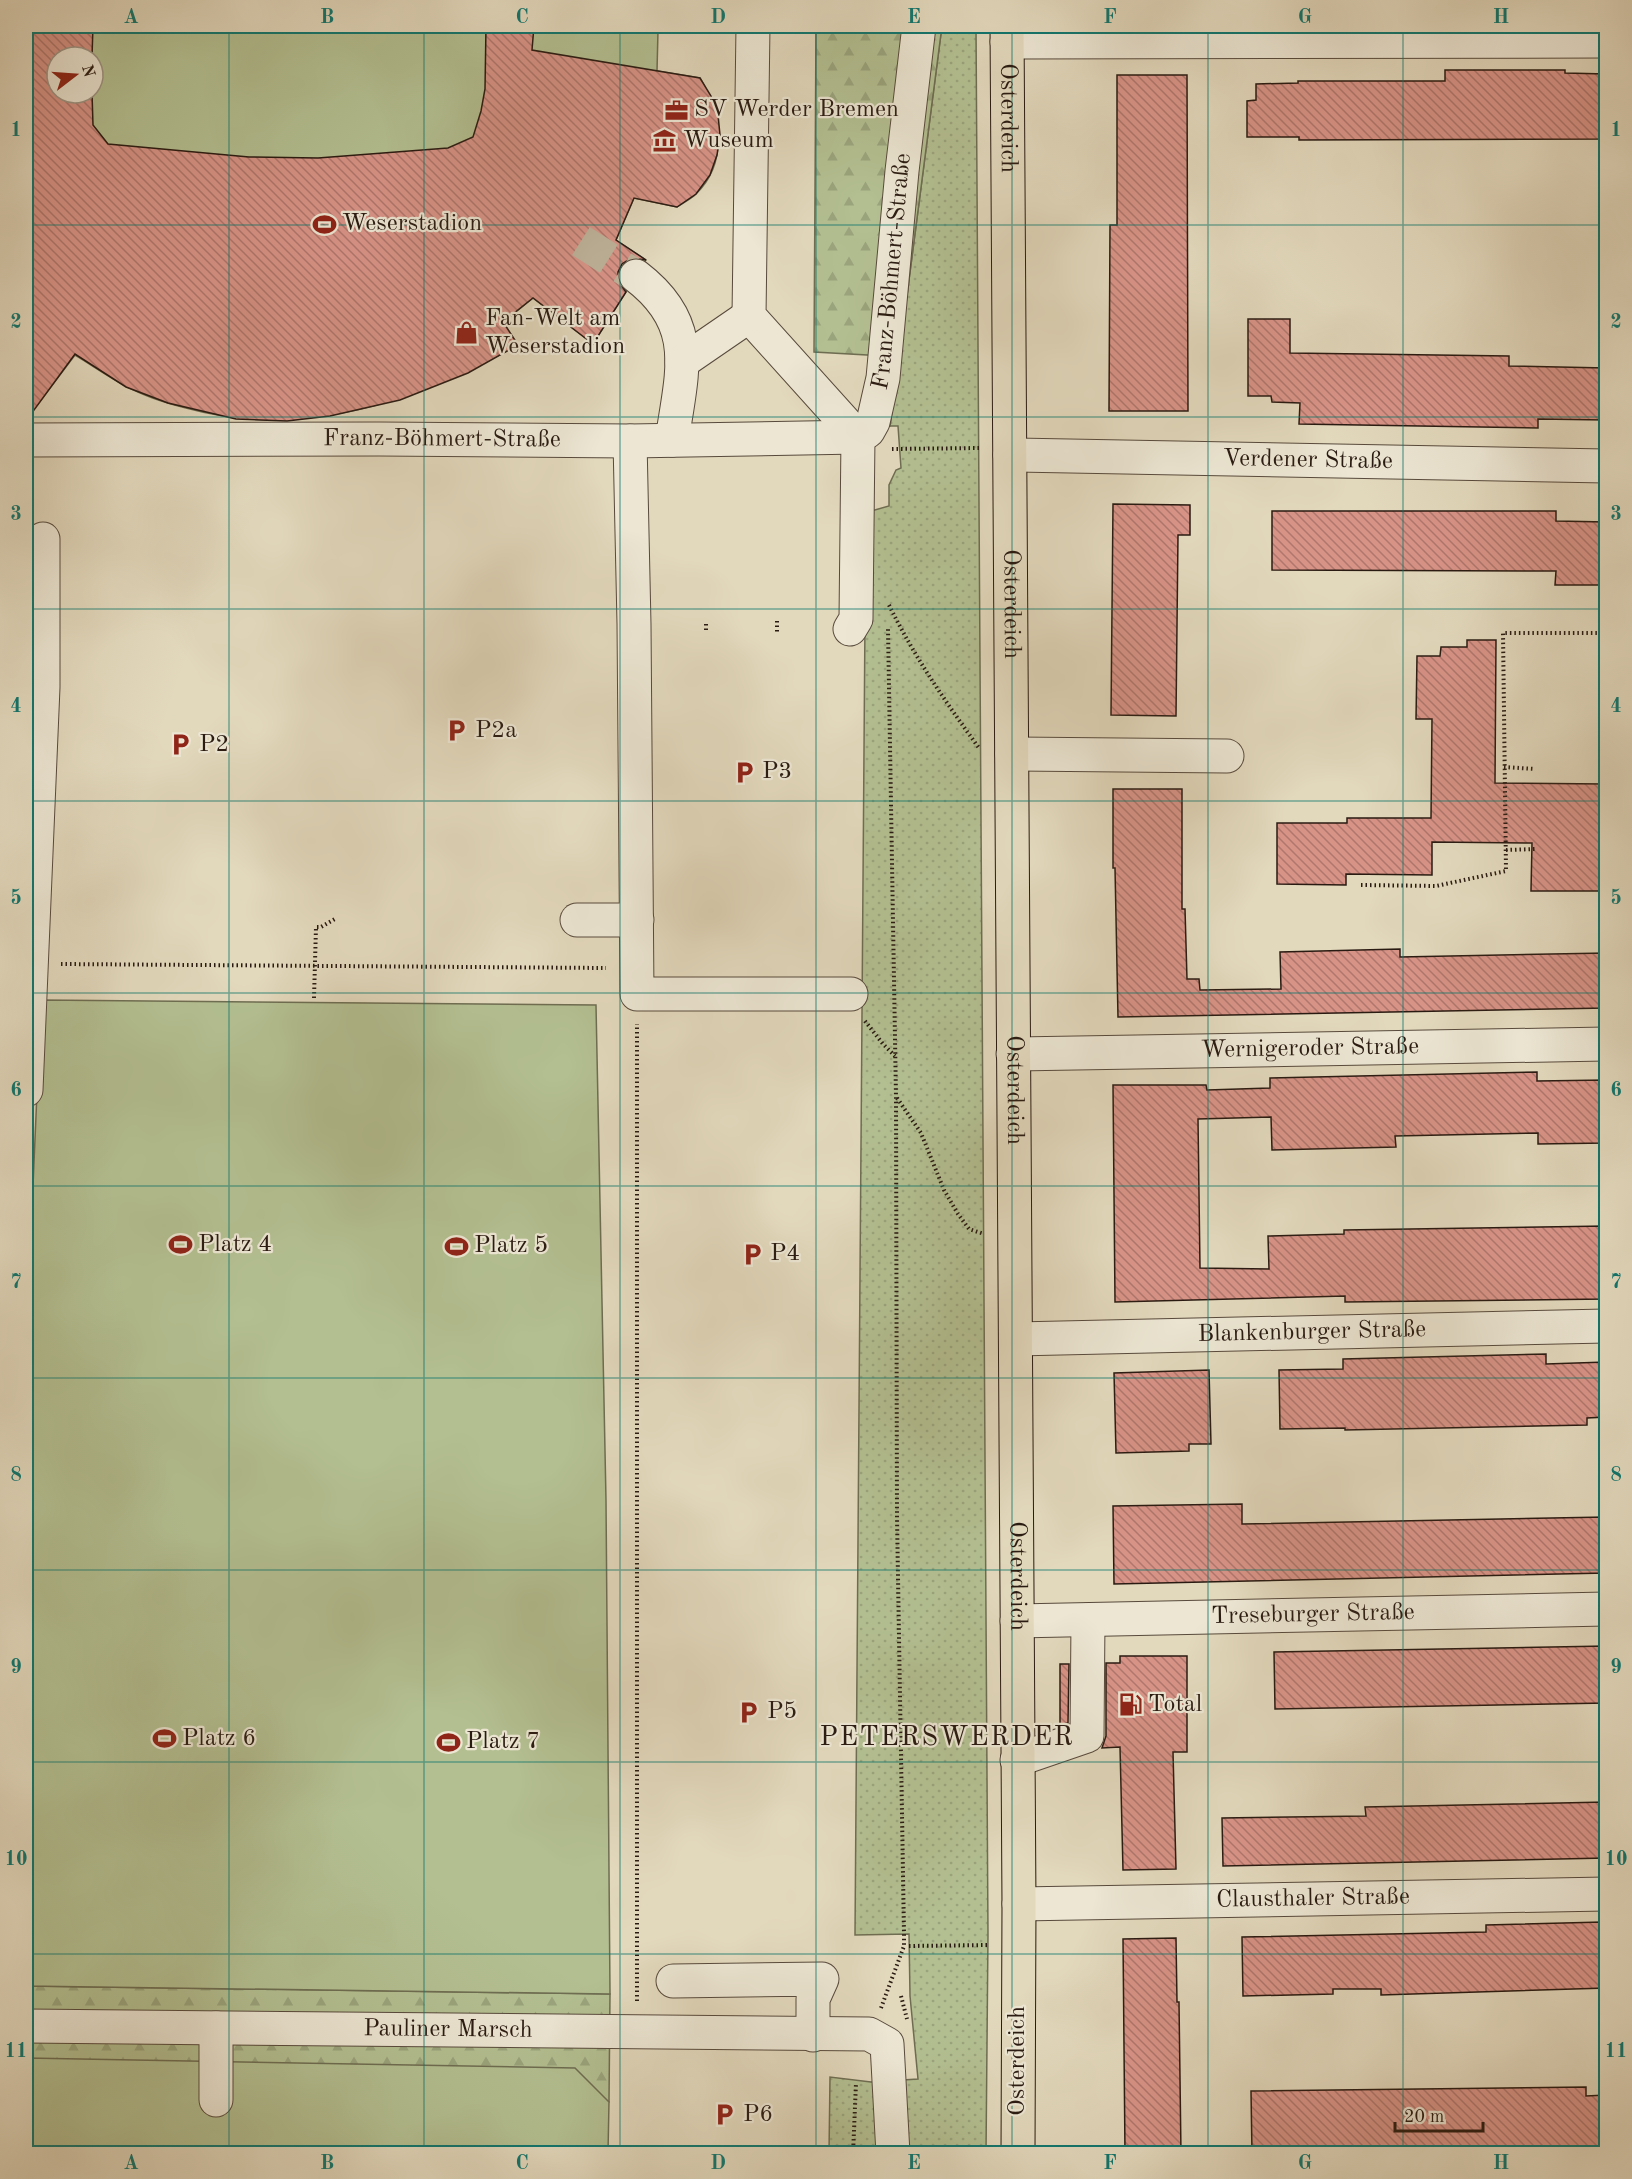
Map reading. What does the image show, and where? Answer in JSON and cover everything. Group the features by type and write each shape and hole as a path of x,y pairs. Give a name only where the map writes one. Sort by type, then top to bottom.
{"main road":[{"name":"Osterdeich","path":"1007,34 996,452 996,752 1013,1054 1019,1904 1018,2154"}],"street":[{"path":"753,26 749,316 858,437 856,620 850,629"},
{"name":"Franz-Böhmert-Straße","path":"26,440 630,441 858,437 868,431 873,422 883,378 902,171 919,26"},
{"path":"1007,34 1606,41"},
{"path":"636,276 654,290 669,310 680,337 682,362 672,440"},
{"path":"682,362 749,316"},
{"path":"630,441 637,982 851,994"},
{"name":"Verdener Straße","path":"996,452 1606,466"},
{"path":"26,1090 43,687 43,539"},
{"path":"996,752 1227,756"},
{"path":"577,920 637,920"},
{"name":"Wernigeroder Straße","path":"1013,1054 1606,1044"},
{"name":"Blankenburger Straße","path":"1016,1339 1606,1326"},
{"name":"Treseburger Straße","path":"1017,1620 1606,1610"},
{"path":"1017,1760 1087,1736 1088,1620"},
{"name":"Clausthaler Straße","path":"1019,1904 1606,1894"},
{"path":"673,1981 822,1980 813,1999 813,2035"},
{"name":"Pauliner Marsch","path":"26,2026 869,2034"},
{"path":"216,2028 216,2100"},
{"path":"869,2034 887,2044 893,2154"}],"path":[{"path":"900,449 996,452"},
{"path":"887,614 887,602 908,644 933,685 996,752"},
{"path":"777,621 777,632"},
{"path":"706,623 706,630"},
{"path":"853,2154 854,2088 869,2034 904,1946 897,1517 896,1057 888,626"},
{"path":"1361,885 1436,886 1506,871 1503,633 1606,633"},
{"path":"1504,767 1535,770"},
{"path":"1506,850 1534,849"},
{"path":"314,998 316,927 321,927 335,918"},
{"path":"30,963 315,967 637,982 638,1491 635,2032"},
{"path":"851,994 867,1025 896,1057"},
{"path":"896,1097 921,1133 944,1190 958,1214 969,1229 988,1236"},
{"path":"909,1946 992,1944"}],"green space":[{"name":"Weserstadion","path":"26,26 705,26 699,31 658,31 657,71 700,78 713,106 717,122 717,152 714,167 707,181 696,194 677,207 634,198 616,240 646,260 593,344 533,298 503,322 518,345 440,383 358,410 315,417 273,420 229,417 186,408 133,390 75,355 38,404 26,395"},
{"path":"816,26 942,26 890,426 871,426 885,356 814,352"},
{"path":"942,26 976,26 988,1935 986,2153 829,2154 830,2077 871,2082 918,2079 910,1996 909,1934 855,1935 864,513 889,506 889,485 896,470 901,468 898,426 890,426"},
{"path":"41,1000 596,1005 606,1500 610,1994 26,1986 26,1348"},
{"path":"26,1986 610,1994 609,2102 170,2094 26,2070"},
{"path":"26,2058 575,2068 609,2102 608,2153 26,2153"}],"building":[{"name":"Weserstadion","path":"26,26 93,26 92,45 45,45 45,105 92,105 93,125 108,144 249,157 318,158 448,148 473,137 485,89 486,26 534,26 532,50 700,78 711,96 718,115 720,135 717,155 710,175 696,194 677,207 634,198 616,240 646,260 631,258 622,264 618,272 618,281 626,292 593,344 533,298 503,322 518,345 468,373 400,400 330,416 287,421 236,419 168,403 126,387 75,354 26,421"},
{"path":"1445,70 1565,70 1565,73 1606,74 1606,139 1299,140 1299,137 1247,137 1247,101 1256,100 1256,84 1298,83 1298,81 1445,81"},
{"path":"1117,75 1187,75 1188,411 1109,411 1110,225 1117,225"},
{"path":"1248,319 1290,319 1290,353 1509,356 1509,366 1606,368 1606,420 1538,419 1538,428 1299,424 1300,403 1272,402 1271,396 1248,396"},
{"path":"1113,504 1190,505 1190,535 1178,535 1176,716 1111,715"},
{"path":"1272,511 1556,511 1556,521 1606,522 1606,585 1555,585 1556,571 1272,570"},
{"path":"1467,640 1496,640 1495,783 1606,784 1606,891 1531,891 1532,843 1432,842 1432,875 1346,874 1346,885 1277,884 1277,823 1347,823 1347,818 1431,818 1432,719 1416,719 1417,656 1440,656 1441,647 1467,647"},
{"path":"1113,789 1182,789 1182,909 1185,909 1187,979 1199,979 1200,990 1281,989 1280,952 1400,949 1400,957 1606,953 1606,1008 1118,1017"},
{"path":"1537,1072 1537,1081 1606,1080 1606,1143 1538,1144 1538,1133 1395,1136 1396,1147 1272,1150 1271,1117 1198,1119 1200,1268 1269,1269 1268,1236 1344,1234 1344,1230 1606,1226 1606,1299 1345,1302 1345,1296 1115,1302 1113,1085 1206,1085 1207,1090 1270,1088 1270,1078"},
{"path":"1546,1354 1546,1364 1606,1362 1606,1417 1587,1418 1587,1425 1345,1430 1345,1428 1280,1429 1279,1370 1343,1369 1343,1359"},
{"path":"1209,1370 1211,1444 1189,1444 1189,1451 1116,1453 1114,1373"},
{"path":"1242,1504 1242,1524 1606,1517 1606,1573 1114,1584 1113,1506"},
{"path":"1606,1646 1606,1703 1275,1709 1274,1652"},
{"path":"1120,1656 1187,1656 1187,1752 1173,1752 1176,1869 1123,1870 1120,1747 1102,1748 1106,1736 1106,1663 1120,1663"},
{"path":"1060,1664 1069,1664 1068,1723 1060,1725"},
{"path":"1606,1802 1606,1858 1223,1866 1222,1818 1366,1816 1365,1807"},
{"path":"1602,1922 1602,1929 1606,1929 1606,1988 1381,1995 1381,1989 1333,1989 1333,1994 1243,1996 1242,1937 1486,1932 1486,1925"},
{"path":"1176,1938 1181,2154 1125,2154 1123,1939"},
{"path":"1586,2087 1586,2096 1606,2095 1606,2154 1252,2154 1251,2091"}],"tunnel":[{"path":"581,241 636,276"}],"place":[{"name":"SV Werder Bremen","path":"676,110"},
{"name":"Wuseum","path":"665,141"},
{"name":"Weserstadion","path":"324,224"},
{"name":"Fan-Welt am Weserstadion","path":"467,333"},
{"name":"P2a","path":"457,731"},
{"name":"P2","path":"181,745"},
{"name":"P3","path":"744,772"},
{"name":"Platz 4","path":"180,1245"},
{"name":"Platz 5","path":"456,1246"},
{"name":"P4","path":"752,1254"},
{"name":"Total","path":"1130,1705"},
{"name":"P5","path":"749,1712"},
{"name":"Platz 6","path":"164,1739"},
{"name":"Platz 7","path":"448,1742"},
{"name":"P6","path":"725,2115"}],"district":[{"name":"PETERSWERDER","path":"947,1737"}]}
